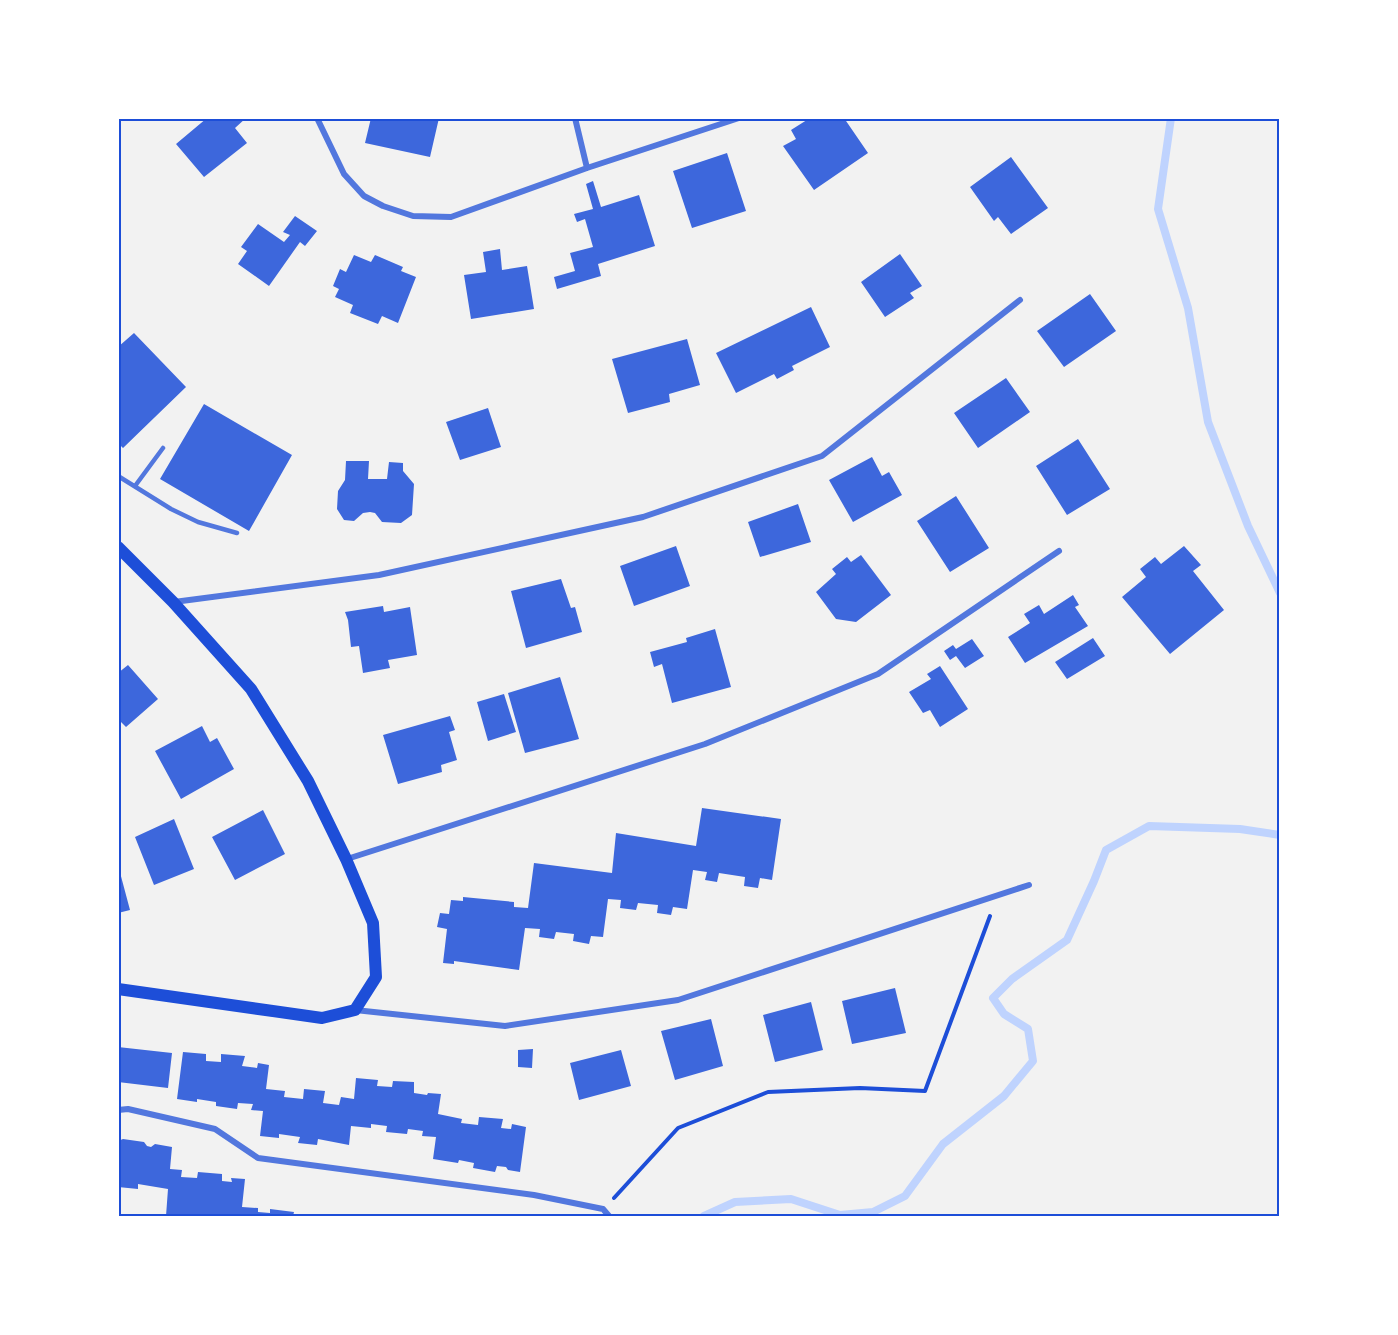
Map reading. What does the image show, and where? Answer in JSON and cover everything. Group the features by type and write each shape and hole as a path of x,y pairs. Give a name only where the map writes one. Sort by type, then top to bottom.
{"main road":[{"path":"118,547 173,602 251,689 308,781 373,923 376,978 355,1010 322,1018 118,989"}],"street":[{"path":"317,118 344,174 364,196 383,206 412,216 451,217 587,168 739,118"},
{"path":"575,118 587,168"},
{"path":"173,602 379,575 643,517 822,456 1020,300"},
{"path":"346,860 705,744 878,674 1059,551"},
{"path":"355,1010 505,1026 678,1000 1029,885"},
{"path":"118,1110 128,1109 215,1129 258,1158 534,1195 603,1209 609,1216"}],"lane":[{"path":"135,486 163,448"},
{"path":"118,476 171,509 198,522 237,533"}],"path":[{"path":"603,1209 678,1128 768,1092 860,1088 925,1091 998,896"}],"building":[{"path":"207,118 246,118 235,128 247,143 204,177 176,144"},
{"path":"371,118 439,118 430,157 365,143"},
{"path":"810,118 844,118 868,153 814,190 783,146 796,139 791,130"},
{"path":"727,153 746,211 692,228 673,171"},
{"path":"1011,157 1048,208 1011,234 998,217 994,221 970,187"},
{"path":"593,181 601,207 639,195 655,246 598,264 601,276 557,289 554,277 575,271 570,253 593,247 585,219 577,222 574,214 593,209 586,184"},
{"path":"295,216 317,231 305,246 300,242 269,286 238,264 247,251 241,247 258,224 284,242 290,235 283,232"},
{"path":"500,249 502,270 527,266 534,309 471,319 464,275 486,272 483,252"},
{"path":"900,254 922,286 910,293 914,298 885,317 861,282"},
{"path":"354,255 371,262 375,255 403,267 401,271 416,277 398,323 382,316 378,324 350,313 353,305 335,297 339,289 333,286 340,269 346,272"},
{"path":"1090,294 1116,331 1064,367 1037,331"},
{"path":"811,307 830,347 792,366 794,370 777,379 774,374 736,393 716,353"},
{"path":"134,333 186,387 123,448 118,443 118,347"},
{"path":"687,339 700,385 669,394 670,402 628,413 612,359"},
{"path":"1006,378 1030,412 978,448 954,413"},
{"path":"204,404 292,455 249,531 160,479"},
{"path":"488,408 501,447 460,460 446,422"},
{"path":"1078,439 1110,489 1067,515 1036,466"},
{"path":"872,457 882,476 889,472 902,495 853,522 829,480"},
{"path":"346,461 369,461 368,479 387,479 389,462 403,463 403,471 414,484 412,515 401,523 382,522 375,513 370,512 363,513 354,521 344,520 337,509 338,491 345,480"},
{"path":"956,496 989,548 950,572 917,521"},
{"path":"798,504 811,542 760,557 748,522"},
{"path":"676,546 690,586 634,606 620,566"},
{"path":"1184,546 1201,565 1193,571 1224,610 1170,654 1122,597 1146,577 1140,569 1155,557 1161,564"},
{"path":"861,555 891,595 856,622 836,619 816,592 836,574 832,569 847,557 851,562"},
{"path":"561,579 571,608 575,607 582,632 526,648 511,591"},
{"path":"1073,595 1079,605 1075,607 1088,626 1025,663 1008,637 1030,623 1024,614 1039,605 1044,614"},
{"path":"383,606 384,612 410,607 417,655 388,660 390,668 363,673 359,646 351,647 345,612"},
{"path":"715,629 731,687 672,703 662,664 654,667 650,652 687,642 686,638"},
{"path":"1093,638 1105,656 1067,679 1055,662"},
{"path":"972,639 984,656 965,668 956,656 950,660 944,651 953,645 956,649"},
{"path":"128,665 158,699 126,727 118,719 118,673"},
{"path":"940,666 968,709 940,727 930,710 923,713 909,692 931,679 927,674"},
{"path":"560,677 579,739 525,753 508,693"},
{"path":"504,694 516,732 488,741 477,702"},
{"path":"450,716 455,730 449,732 457,760 441,765 442,772 398,784 383,735"},
{"path":"202,726 210,742 217,738 234,769 181,799 155,751"},
{"path":"702,808 781,819 772,880 760,878 758,888 744,886 745,877 719,873 717,882 705,880 707,872 693,870 687,909 673,907 671,915 657,913 658,905 638,903 636,910 620,908 621,900 608,899 603,937 591,936 589,944 573,941 574,934 556,932 554,939 539,937 540,929 525,928 519,970 454,961 454,964 443,963 447,929 437,927 440,913 449,914 451,900 463,901 463,897 514,902 514,907 528,908 534,863 612,873 616,833 696,846"},
{"path":"263,810 285,854 235,880 212,837"},
{"path":"174,819 194,869 154,885 135,837"},
{"path":"118,865 130,910 118,913"},
{"path":"895,988 906,1033 852,1044 842,1001"},
{"path":"811,1002 823,1050 775,1062 763,1015"},
{"path":"711,1019 723,1066 675,1080 661,1031"},
{"path":"118,1047 172,1053 168,1088 118,1082"},
{"path":"533,1049 532,1068 518,1067 518,1050"},
{"path":"621,1050 631,1086 579,1100 570,1063"},
{"path":"183,1052 206,1054 206,1061 221,1062 221,1054 245,1056 242,1066 257,1068 258,1063 269,1065 266,1089 285,1091 284,1097 303,1099 304,1089 325,1091 323,1103 339,1105 341,1097 354,1099 356,1078 378,1080 377,1086 392,1087 393,1081 414,1082 414,1093 441,1094 438,1114 462,1119 461,1123 478,1125 479,1117 503,1119 501,1128 511,1129 512,1124 526,1127 520,1172 497,1166 495,1172 473,1168 474,1163 433,1159 436,1137 422,1136 423,1131 408,1129 407,1134 386,1132 387,1126 371,1124 371,1128 351,1126 349,1145 318,1139 317,1145 298,1143 300,1137 279,1134 279,1138 260,1136 263,1111 251,1110 253,1104 238,1103 237,1109 216,1106 216,1102 177,1099"},
{"path":"123,1139 144,1142 151,1147 155,1144 172,1147 170,1169 182,1170 181,1177 197,1178 198,1172 222,1174 222,1181 232,1182 231,1178 245,1179 242,1207 258,1208 258,1212 270,1213 270,1209 294,1212 293,1216 177,1214 166,1216 168,1189 138,1184 138,1189 118,1187 118,1141"}],"waterway":[{"path":"1171,118 1158,209 1188,308 1208,422 1248,526 1280,593"},
{"path":"704,1216 735,1202 791,1199 840,1215 873,1212 905,1196 943,1144 1004,1096 1033,1061 1028,1029 1004,1014 993,998 1012,979 1067,940 1106,850 1149,826 1240,829 1280,835"}]}
